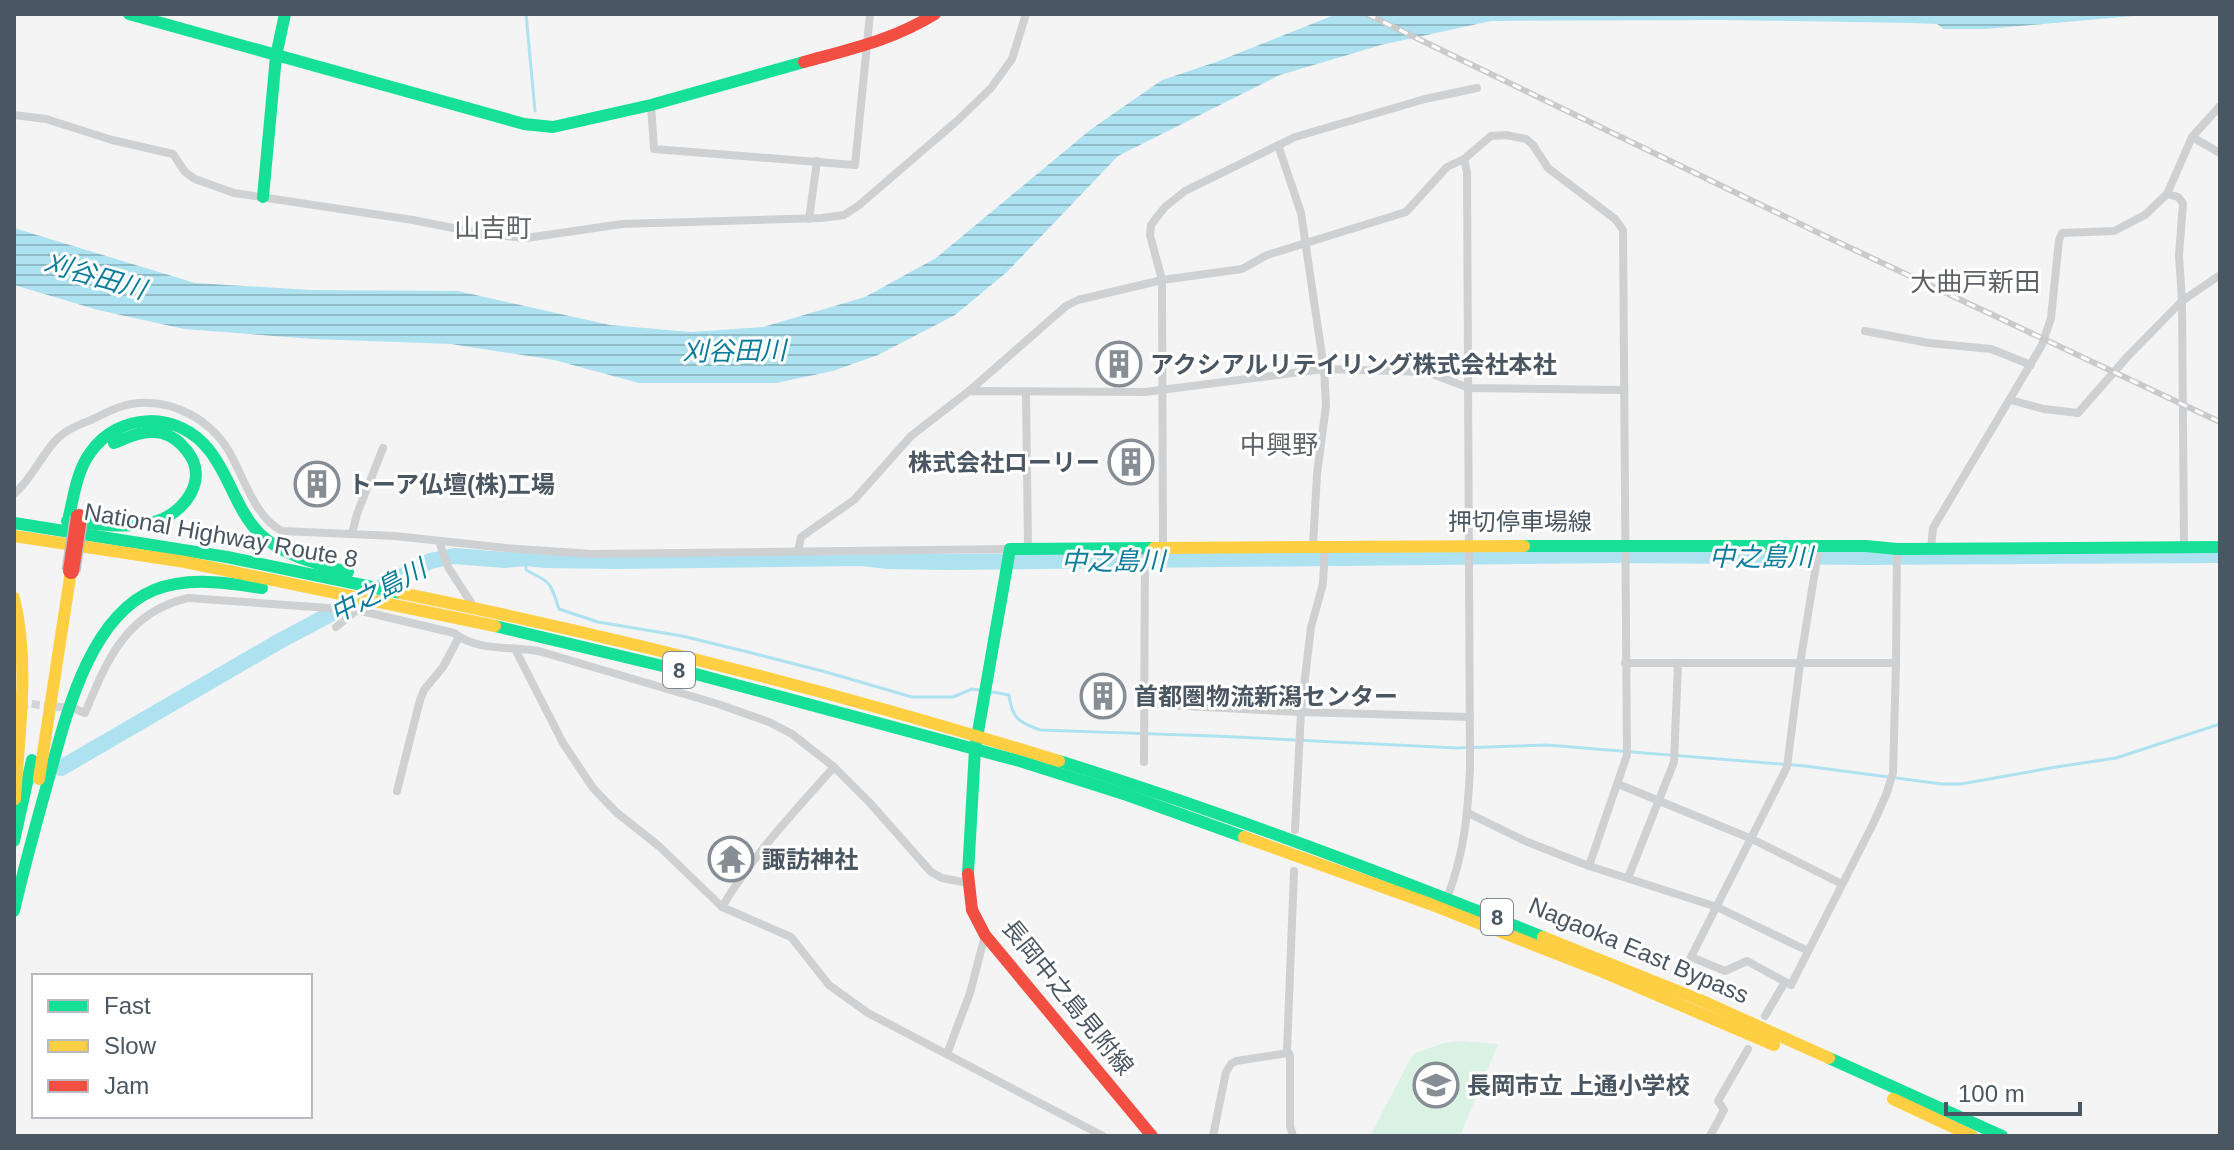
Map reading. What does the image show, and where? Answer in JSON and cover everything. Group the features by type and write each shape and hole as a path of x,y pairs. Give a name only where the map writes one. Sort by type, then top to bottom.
{"main road":[{"path":"129,14 524,124 553,127 651,105 885,40 935,14"},
{"path":"263,197 276,56 285,14"},
{"path":"26,859 79,475 99,440 133,422 164,421 186,429 201,441 216,460 247,517 261,535 358,586"},
{"path":"14,516 128,524 165,518 182,508 190,497 195,462 189,449 179,440 156,432 134,434 116,441 100,455 91,470 74,516"},
{"name":"National Highway Route 8","path":"14,523 170,547 468,606 641,645 976,743"},
{"name":"National Highway Route 8","path":"14,536 358,586"},
{"name":"押切停車場線","path":"1010,549 1319,546 1468,553 1625,545 1897,549 2220,547"},
{"path":"976,743 1010,549"},
{"path":"14,841 33,758 66,570"},
{"path":"14,911 69,705 81,672 104,633 142,596 170,584 199,581 358,586"},
{"name":"National Highway Route 8","path":"391,592 536,634 976,743"},
{"path":"14,598 20,622 23,661 14,828"},
{"name":"長岡中之島見附線","path":"976,743 968,883 972,910 985,935 1152,1136"},
{"name":"Nagaoka East Bypass","path":"976,743 1167,796 1447,898 1700,1000 2002,1136"},
{"name":"Nagaoka East Bypass","path":"976,743 1430,904 1519,939 1759,1038 1972,1136"}],"street":[{"path":"651,105 654,149 855,165 870,14"},
{"path":"14,115 46,119 112,140 173,154 185,172 195,179 234,193 413,220 483,234 526,238 622,224 809,219 844,215 858,206 958,120 1004,72 1012,59 1026,14"},
{"path":"1163,547 1162,280 1150,235 1151,225 1165,207 1185,191 1278,145 1382,111 1477,88"},
{"path":"1931,548 1933,528 2042,345 2051,318 2062,233 2114,231 2145,215 2167,194 2192,137 2220,106"},
{"path":"798,551 801,537 854,500 911,436 969,391 1066,306 1078,300 1162,280 1242,269 1267,255 1406,212 1447,167 1464,159 1491,136 1526,139 1548,168 1623,230 1627,755 1589,866"},
{"path":"2192,137 2220,153"},
{"path":"1278,145 1301,213 1324,369 1326,406 1317,474 1323,584 1311,627 1301,712 1295,830"},
{"path":"1447,898 1464,843 1468,813 1469,388 1467,172 1464,159"},
{"path":"809,219 817,161"},
{"path":"2167,194 2178,197 2183,203 2179,255 2184,546"},
{"path":"2010,400 2044,409 2078,413 2182,301 2220,275"},
{"path":"1865,331 1929,343 1991,349 2031,365"},
{"path":"969,391 1145,392 1324,369 1427,372 1469,388 1624,390"},
{"path":"1026,392 1028,548"},
{"path":"14,494 62,434 121,406 146,403 188,413 205,423 231,454 261,511 282,531 395,536 592,554 1010,549"},
{"path":"352,534 383,448"},
{"path":"439,541 468,606"},
{"path":"1819,546 1787,767 1691,957 1725,971 1747,961 1791,985 1873,824 1893,773 1897,549"},
{"path":"1144,762 1145,547"},
{"path":"73,708 85,713 107,666 132,627 153,610 170,602 188,598 357,610 454,633 490,647 524,647 637,679 769,722 792,734 834,767 931,872 942,878 968,883"},
{"path":"336,627 357,610"},
{"path":"397,791 424,690 443,667 459,637"},
{"path":"515,649 563,743 593,788 722,907 791,937 835,991 868,1013 1103,1136"},
{"path":"637,679 641,660"},
{"path":"1625,663 1896,663"},
{"path":"1628,878 1674,762 1678,663"},
{"path":"1145,704 1470,717"},
{"path":"722,907 741,875 834,767"},
{"path":"1618,784 1752,839 1842,884"},
{"path":"1468,813 1525,841 1589,866 1717,907 1808,951"},
{"path":"1293,1136 1288,1053 1294,871"},
{"path":"947,1054 970,993 985,935"},
{"path":"1765,1016 1785,982"},
{"path":"1710,1136 1724,1110 1718,1101 1748,1049"},
{"path":"1213,1136 1226,1072 1231,1064 1288,1053"}],"green space":[{"name":"長岡市立 上通小学校","path":"1460,1041 1498,1044 1460,1136 1370,1136 1413,1054"}],"water":[{"name":"刈谷田川","path":"1337,14 2156,14 1986,29 1944,29 1937,24 1911,23 1491,21 1381,45 1280,75 1118,156 1007,272 955,315 878,355 833,371 776,383 639,383 554,360 451,344 313,339 184,329 98,310 14,285 14,228 195,283 312,290 458,291 610,325 691,332 763,327 865,297 936,258 1090,130 1162,80"}],"waterway":[{"path":"526,14 535,111"},
{"name":"中之島川","path":"61,768 278,642 430,561 454,556 505,560 862,558 950,562 1616,555 2220,555"},
{"path":"526,558 526,570 549,584 559,609 598,622 682,636 912,697 953,697 972,689 980,690"},
{"path":"987,691 1009,695 1017,718 1040,730 1457,748 1547,745 1805,766 1942,784 1961,784 2116,758 2220,724"}],"tunnel":[{"path":"20,706 31,704 70,708"}],"railway":[{"path":"1367,14 1825,236 2220,422"}],"traffic: fast":[{"path":"129,14 524,124 553,127 651,105 804,62"},
{"path":"263,197 276,56 285,14"},
{"path":"69,516 82,467 102,439 132,423 166,423 182,428 209,450 252,525 269,542 301,558 348,572"},
{"path":"67,521 122,526 154,522 175,511 190,494 195,484 193,462 185,448 173,438 149,432 114,443"},
{"path":"14,523 227,557 401,593"},
{"path":"1524,546 1866,546 1897,549 2220,547"},
{"path":"968,874 975,749 1010,549 1154,548"},
{"path":"14,911 62,729 83,673 112,623 131,603 167,586 208,582 262,588"},
{"path":"495,626 692,673 1023,762 1244,837"},
{"path":"14,841 32,760"},
{"path":"1059,761 1303,844 1543,937"},
{"path":"1829,1058 2002,1136"}],"traffic: slow":[{"path":"14,536 185,562 495,626"},
{"path":"1154,548 1524,546"},
{"path":"39,779 71,571"},
{"path":"401,593 732,669 1059,761"},
{"path":"14,598 22,673 15,799"},
{"path":"1244,837 1430,904 1603,972 1774,1045"},
{"path":"1543,937 1700,1000 1829,1058"},
{"path":"1893,1099 1972,1136"}],"traffic: jam":[{"path":"804,62 887,37 935,14"},
{"path":"71,571 79,517"},
{"path":"968,874 972,910 985,935 1152,1136"}],"place":[{"name":"アクシアルリテイリング株式会社本社","path":"1119,364"},
{"name":"株式会社ローリー","path":"1131,462"},
{"name":"トーア仏壇(株)工場","path":"317,484"},
{"name":"首都圏物流新潟センター","path":"1103,696"},
{"name":"諏訪神社","path":"731,859"},
{"name":"長岡市立 上通小学校","path":"1436,1085"}],"district":[{"name":"山吉町","path":"493,228"},
{"name":"大曲戸新田","path":"1975,282"},
{"name":"中興野","path":"1279,445"}]}
